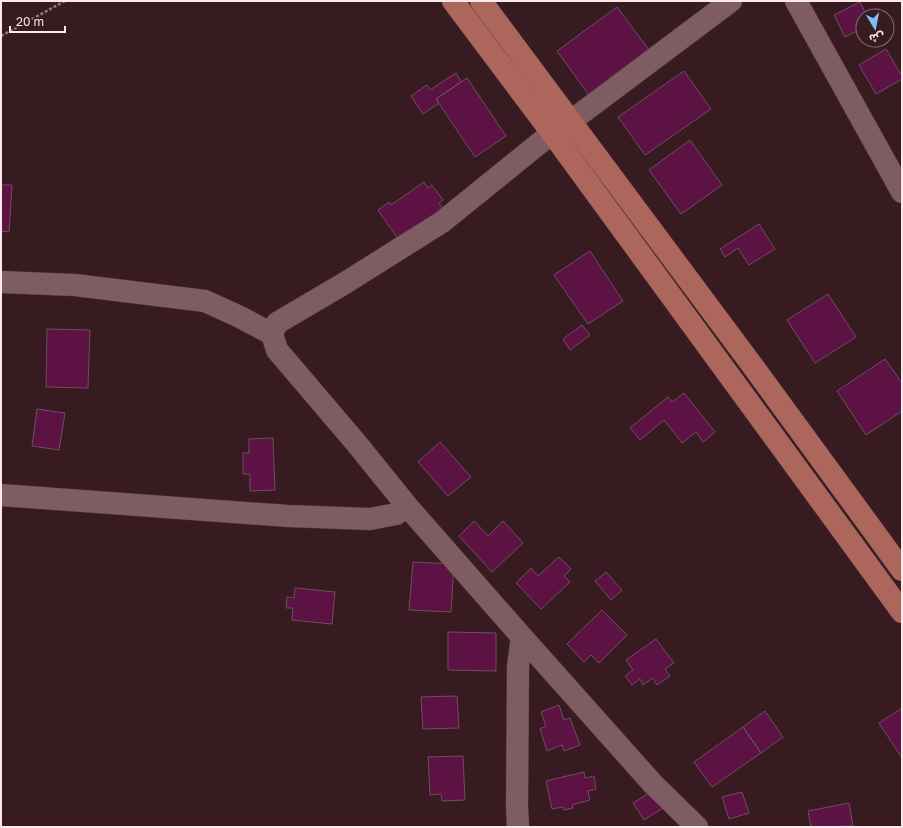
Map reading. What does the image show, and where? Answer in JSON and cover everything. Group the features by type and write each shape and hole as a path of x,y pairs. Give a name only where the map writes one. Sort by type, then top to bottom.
{"main road":[{"path":"453,1 552,133 902,612"},
{"path":"481,1 748,358 902,570"},
{"path":"825,505 844,491"}],"street":[{"path":"697,827 653,784 407,506 357,444 277,350 272,334 277,323 345,283 442,222 552,133 571,121 731,1"},
{"path":"796,1 902,192"},
{"path":"1,282 75,286 205,301 272,334"},
{"path":"1,495 288,516 370,519 396,514 407,506"},
{"path":"518,827 518,666 522,637"}],"path":[{"path":"1,36 65,1"}],"building":[{"path":"860,2 863,8 855,8 855,32 845,37 834,15"},
{"path":"617,7 649,50 589,95 557,51"},
{"path":"886,49 902,76 902,79 876,94 859,65"},
{"path":"684,71 711,109 645,155 618,117"},
{"path":"456,73 461,82 436,99 439,103 423,114 411,96 427,85 430,90"},
{"path":"467,78 506,136 475,157 436,99"},
{"path":"690,140 722,185 681,214 649,170"},
{"path":"424,182 428,188 432,185 443,200 439,203 445,213 401,243 378,210 389,202 391,205"},
{"path":"1,185 12,185 9,232 1,231"},
{"path":"759,224 775,249 749,265 738,248 725,257 720,249"},
{"path":"590,251 623,301 588,324 554,275"},
{"path":"828,294 856,337 815,363 787,320"},
{"path":"582,325 590,335 570,350 563,339"},
{"path":"47,329 90,330 88,388 46,387"},
{"path":"885,359 902,383 902,411 866,435 837,391"},
{"path":"684,393 715,432 703,442 696,432 682,443 664,420 640,440 630,428 668,397 672,402"},
{"path":"37,409 65,413 59,450 32,446"},
{"path":"273,438 275,490 250,491 250,474 243,474 243,453 249,453 249,439"},
{"path":"440,442 471,477 448,496 418,462"},
{"path":"474,521 488,536 503,521 523,543 492,572 459,536"},
{"path":"559,557 571,569 564,576 570,582 541,609 516,583 531,568 538,576"},
{"path":"413,562 454,564 451,612 409,610"},
{"path":"606,572 622,590 611,600 595,581"},
{"path":"295,588 335,592 332,624 292,620 293,608 286,608 287,597 294,598"},
{"path":"602,610 627,635 599,663 591,655 584,662 567,644"},
{"path":"448,632 496,633 496,671 448,670"},
{"path":"656,639 674,663 665,669 670,676 657,685 653,678 643,685 640,679 632,685 625,676 633,670 626,660"},
{"path":"457,696 459,728 423,729 421,697"},
{"path":"559,705 564,720 570,718 580,745 564,751 562,745 547,751 540,729 546,726 541,712"},
{"path":"902,708 902,758 879,723"},
{"path":"765,711 783,737 761,753 743,727"},
{"path":"743,727 761,753 712,787 694,762"},
{"path":"463,756 465,800 442,801 441,794 430,795 428,757"},
{"path":"584,772 585,778 594,776 596,789 588,791 590,800 572,805 573,808 564,810 563,807 552,809 546,781"},
{"path":"655,789 666,806 644,820 633,803"},
{"path":"742,792 749,813 729,819 722,797"},
{"path":"849,803 853,826 811,827 808,811"}]}
